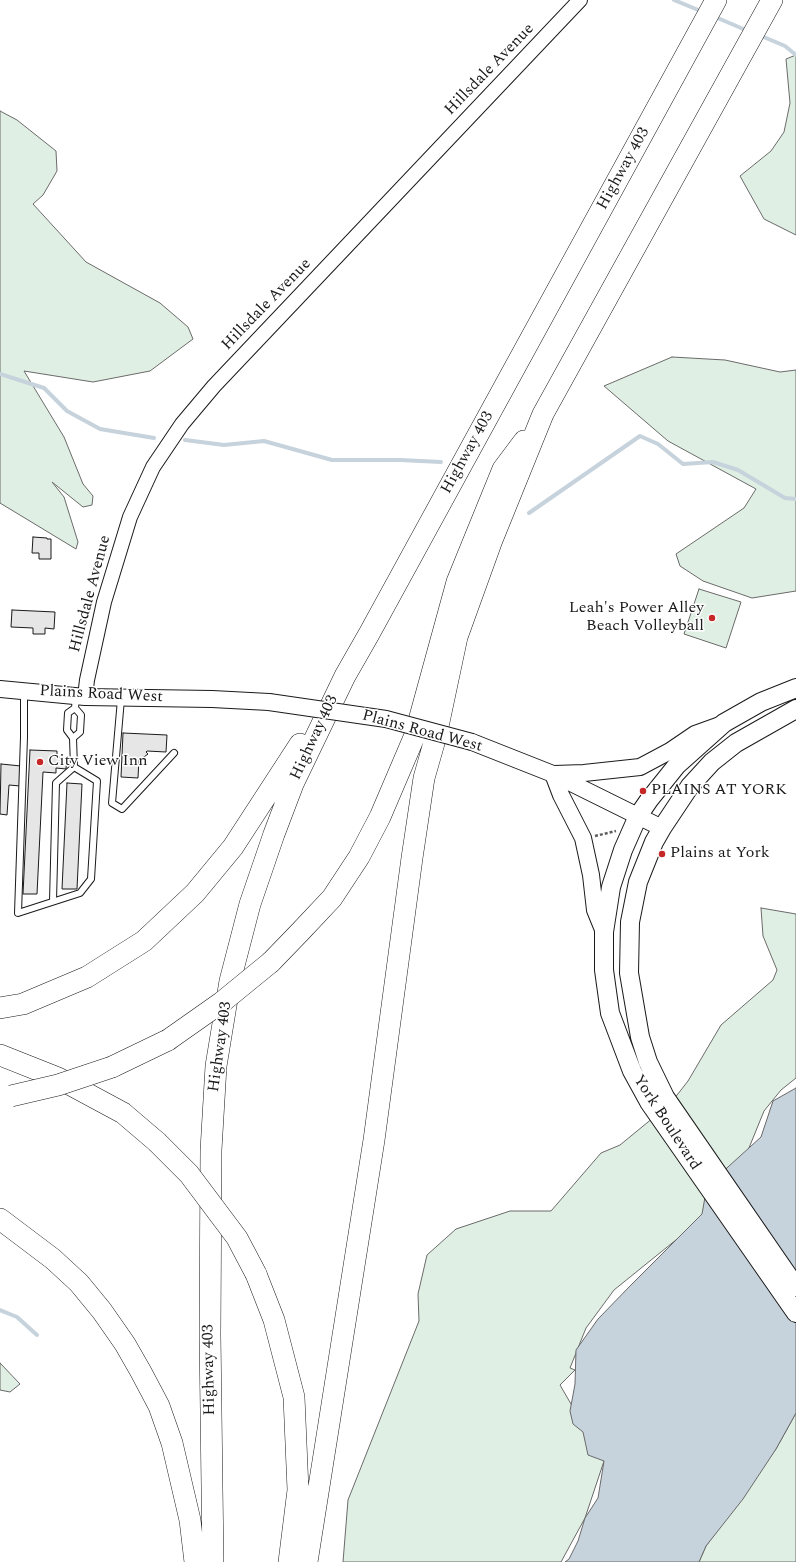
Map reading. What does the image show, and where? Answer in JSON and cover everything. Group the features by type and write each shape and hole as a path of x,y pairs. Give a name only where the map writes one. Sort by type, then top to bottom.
{"highway":[{"name":"Highway 403","path":"213,1562 209,1228 210,1150 216,1066 230,981 250,904 293,784 345,676 373,628 716,0"},
{"path":"307,1562 374,1140 424,778 436,736 457,637 492,540 543,414 772,0"},
{"path":"5,1097 58,1085 112,1067 168,1040 222,1002 271,962 332,898 359,857 380,817 415,735 456,582 503,469 543,414"},
{"path":"0,1008 23,1004 87,977 144,941 195,893 233,847 345,676"},
{"path":"0,1055 58,1078 123,1113 157,1142 189,1174 237,1238 256,1274 274,1320 294,1397 298,1490 289,1562"},
{"path":"0,1219 53,1259 79,1284 102,1311 141,1372 160,1406 172,1443 190,1520 195,1562"}],"main road":[{"path":"604,932 595,910 592,875 584,838 561,795 553,774 584,773 640,767 670,751 696,734 724,723 761,702 796,688"},
{"name":"Plains Road West","path":"0,689 24,691 79,700 122,697 269,702 386,719 472,742 553,774 662,828"},
{"path":"662,828 690,786 712,762 736,743 796,709"},
{"path":"638,816 677,765 724,723"},
{"name":"York Boulevard","path":"638,816 623,850 612,887 604,932 604,970 610,1014 632,1071 657,1099 796,1287"},
{"name":"York Boulevard","path":"662,828 654,842 638,882 630,922 629,973 640,1037 657,1099 796,1313"}],"street":[{"name":"Hillsdale Avenue","path":"79,700 87,680 104,602 130,517 153,467 182,424 214,386 580,0"}],"lane":[{"path":"24,691 24,737 18,912 80,893 91,879 97,781 74,767"},
{"path":"122,697 112,803 122,809 174,752"},
{"path":"74,767 73,738 66,730 68,712 79,700"},
{"path":"73,738 80,732 81,714 79,700"},
{"path":"54,901 56,782 74,767"}],"green space":[{"path":"796,55 796,235 764,219 740,176 771,151 784,132 790,103 786,59"},
{"path":"0,111 17,120 56,151 57,171 43,195 33,204 86,262 160,303 188,327 193,339 150,371 93,382 24,371 64,437 83,484 93,496 92,505 83,507 52,482 64,497 78,542 76,549 0,503"},
{"path":"672,357 725,360 780,372 796,370 796,591 752,598 703,581 680,566 676,554 744,508 756,489 668,441 604,386"},
{"name":"Leah's Power Alley Beach Volleyball","path":"699,589 741,602 726,648 684,634"},
{"path":"761,908 796,914 796,1078 781,1090 764,1111 729,1197 614,1290 586,1328 570,1368 575,1370 560,1385 604,1461 585,1518 561,1562 343,1562 348,1500 419,1321 418,1294 427,1255 456,1229 510,1211 551,1211 601,1153 620,1145 670,1104 688,1081 721,1025 773,980 777,970 763,936"},
{"path":"0,1363 20,1384 10,1392 0,1390"},
{"path":"796,1413 796,1562 699,1562 706,1546 776,1449"}],"shaded area":[{"path":"796,1088 796,1413 776,1449 743,1499 706,1546 699,1562 565,1562 569,1559 578,1541 585,1518 598,1498 604,1461 588,1455 583,1432 573,1424 570,1411 575,1384 576,1350 598,1319 702,1214 707,1186 761,1137 773,1101"}],"building":[{"path":"33,537 51,539 51,559 39,559 39,553 32,553"},
{"path":"12,610 55,612 54,629 45,628 45,634 33,634 33,628 11,627"},
{"path":"123,733 167,735 166,752 147,751 146,752 148,754 141,759 139,758 138,778 121,777"},
{"path":"30,750 57,751 57,757 67,758 66,769 56,768 56,773 43,772 37,894 23,894"},
{"path":"1,764 21,766 20,786 9,785 7,815 0,814"},
{"path":"67,783 82,784 77,889 62,889"}],"waterway":[{"path":"674,0 703,12"},
{"path":"713,16 748,31"},
{"path":"759,35 785,46 796,55"},
{"path":"0,374 44,388 67,411 100,429 154,438"},
{"path":"529,513 640,436 658,444 683,464 713,462 738,470 785,498 796,499"},
{"path":"185,440 224,445 264,441 332,460 400,460 441,462"},
{"path":"0,1310 17,1317 37,1335"}],"place":[{"name":"Leah's Power Alley Beach Volleyball","path":"712,618"},
{"name":"City View Inn","path":"40,762"},
{"name":"PLAINS AT YORK","path":"643,791"},
{"name":"Plains at York","path":"662,854"}]}
